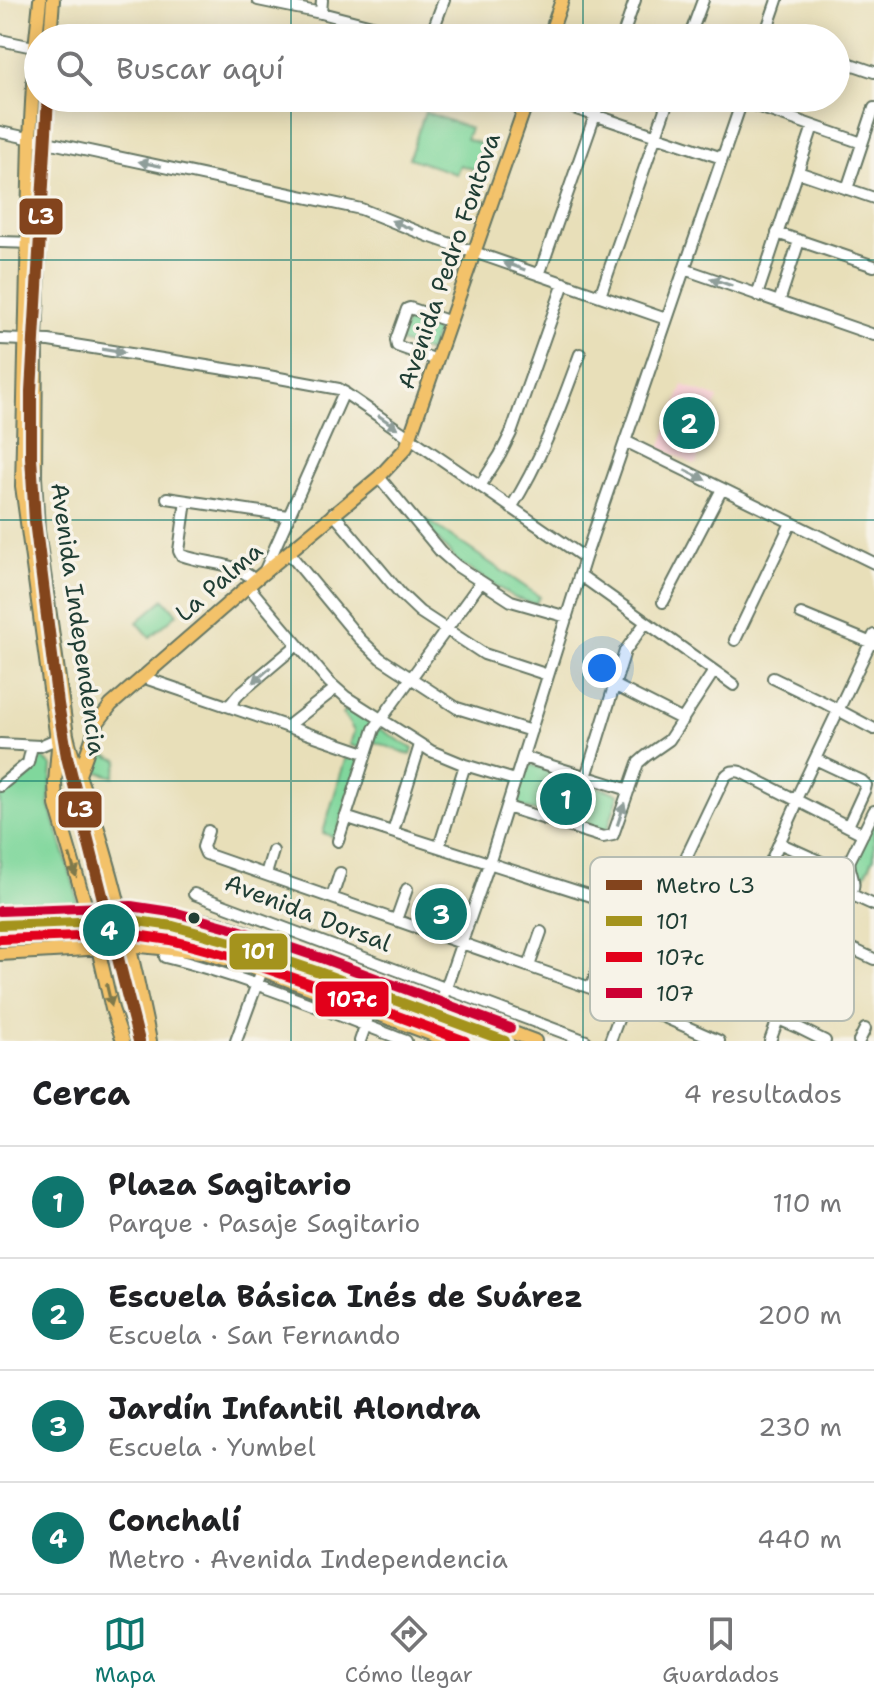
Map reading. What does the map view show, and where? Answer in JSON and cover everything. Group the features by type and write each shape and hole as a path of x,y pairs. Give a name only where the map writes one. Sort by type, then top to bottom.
{"main road":[{"name":"Avenida Independencia","path":"38,24 40,0"},
{"path":"51,24 53,0"},
{"path":"554,24 562,0"},
{"name":"Avenida Independencia","path":"32,112 30,339 36,497 62,737 98,831 129,946 150,1041"},
{"name":"Avenida Independencia","path":"33,243 45,112"},
{"name":"Avenida Pedro Fontova","path":"410,438 523,112"},
{"name":"La Palma","path":"79,776 89,743 111,705 379,477 403,453 410,438"},
{"name":"Avenida Independencia","path":"62,737 56,765 56,805 123,1041"},
{"name":"Avenida Dorsal","path":"0,914 120,910 181,915 228,926 535,1041"},
{"path":"0,954 129,946 201,952 262,970 449,1041"}],"street":[{"path":"258,0 364,24"},
{"path":"321,13 322,0"},
{"path":"435,24 444,0"},
{"path":"627,24 635,0"},
{"path":"694,24 703,0"},
{"path":"770,24 775,0"},
{"path":"0,40 24,45"},
{"path":"850,64 874,72"},
{"path":"847,189 874,108"},
{"path":"586,112 722,158"},
{"path":"539,275 596,112"},
{"path":"600,296 664,112"},
{"path":"430,1034 489,864 585,558 738,112"},
{"path":"775,112 862,143"},
{"path":"757,295 813,126"},
{"path":"0,132 361,209 417,232 666,319"},
{"path":"798,172 874,198"},
{"path":"777,233 874,266"},
{"path":"779,302 799,241"},
{"path":"0,242 33,243"},
{"path":"684,269 874,335"},
{"path":"480,486 511,433 564,283"},
{"path":"437,360 397,346 396,340 407,309 451,322"},
{"path":"0,339 30,339 334,387 585,558"},
{"path":"511,508 549,437 580,354"},
{"path":"256,579 344,392"},
{"path":"625,441 874,563"},
{"path":"379,477 441,552 457,566 511,601 567,617"},
{"path":"663,602 722,489"},
{"path":"167,498 288,516"},
{"path":"186,501 181,555 233,566 256,579 297,645 335,689 420,745 465,765 515,780"},
{"path":"333,513 406,600 420,612 490,657 548,675"},
{"path":"735,640 791,523"},
{"path":"288,552 366,646 380,658 457,708 531,731"},
{"path":"580,575 734,685"},
{"path":"338,841 371,734 481,582"},
{"path":"773,857 796,806 796,799 873,641 801,614"},
{"path":"586,777 627,647 646,622"},
{"path":"229,706 297,645"},
{"path":"507,807 608,838 615,833 636,768 642,759 666,744 714,671"},
{"path":"142,677 365,753"},
{"path":"773,678 874,729"},
{"path":"614,685 683,720"},
{"path":"288,726 335,689"},
{"path":"0,744 34,747 62,737"},
{"path":"393,832 420,745"},
{"path":"34,747 51,756 56,765"},
{"path":"0,786 28,763 34,747"},
{"path":"523,757 629,790"},
{"path":"815,759 866,785 848,826"},
{"path":"439,847 465,765"},
{"path":"686,857 724,778 732,771 738,771 863,834"},
{"path":"852,857 874,811"},
{"path":"345,817 590,896"},
{"path":"208,831 203,847 205,853 590,988"},
{"path":"779,843 810,857"},
{"path":"266,874 273,851"},
{"path":"332,897 340,873"},
{"path":"396,920 407,889"},
{"name":"Avenida Dorsal","path":"194,894 586,1041"},
{"path":"854,896 874,905"},
{"path":"529,966 541,932"},
{"path":"854,950 874,959"},
{"path":"165,957 256,985 406,1041"},
{"path":"236,1041 262,970"},
{"path":"360,1041 370,1012"},
{"path":"610,1041 617,1021"},
{"path":"673,1021 719,1041"},
{"path":"783,1021 825,1041"},
{"path":"770,1041 788,1023"},
{"path":"859,1041 865,1029"}],"shaded area":[{"path":"683,385 718,398 696,465 660,448"},
{"path":"429,899 459,909 453,929 423,919"}],"green space":[{"path":"425,112 470,128 466,139 487,146 478,171 460,165 456,174 409,158"},
{"path":"410,312 440,322 429,352 399,342"},
{"path":"409,508 540,597 535,604 515,598 458,562"},
{"path":"164,599 177,614 150,637 137,622"},
{"path":"349,707 373,724 363,749 350,745 354,731 343,713"},
{"path":"379,728 413,749 411,755 372,741"},
{"path":"348,750 361,755 336,838 323,833"},
{"path":"35,754 52,766 49,804 77,902 73,908 0,910 0,792 30,764"},
{"path":"101,754 119,760 114,777 96,771"},
{"path":"526,763 619,794 606,834 513,804"},
{"path":"874,819 874,857 861,883 854,879 854,859"}],"metro line":[{"name":"L3","path":"47,112 31,391 35,521 67,757 139,1041"}],"transit line":[{"name":"107","path":"0,911 131,906 177,913 324,959 510,1028"},
{"name":"101","path":"0,925 130,920 173,926 319,972 505,1041"},
{"name":"107c","path":"1,939 129,934 170,940 227,955 465,1041"}],"place":[{"name":"Escuela Básica Inés de Suárez","path":"689,423"},
{"name":"Plaza Sagitario","path":"566,799"},
{"name":"Jardín Infantil Alondra","path":"441,914"},
{"name":"Conchalí","path":"109,930"}]}
